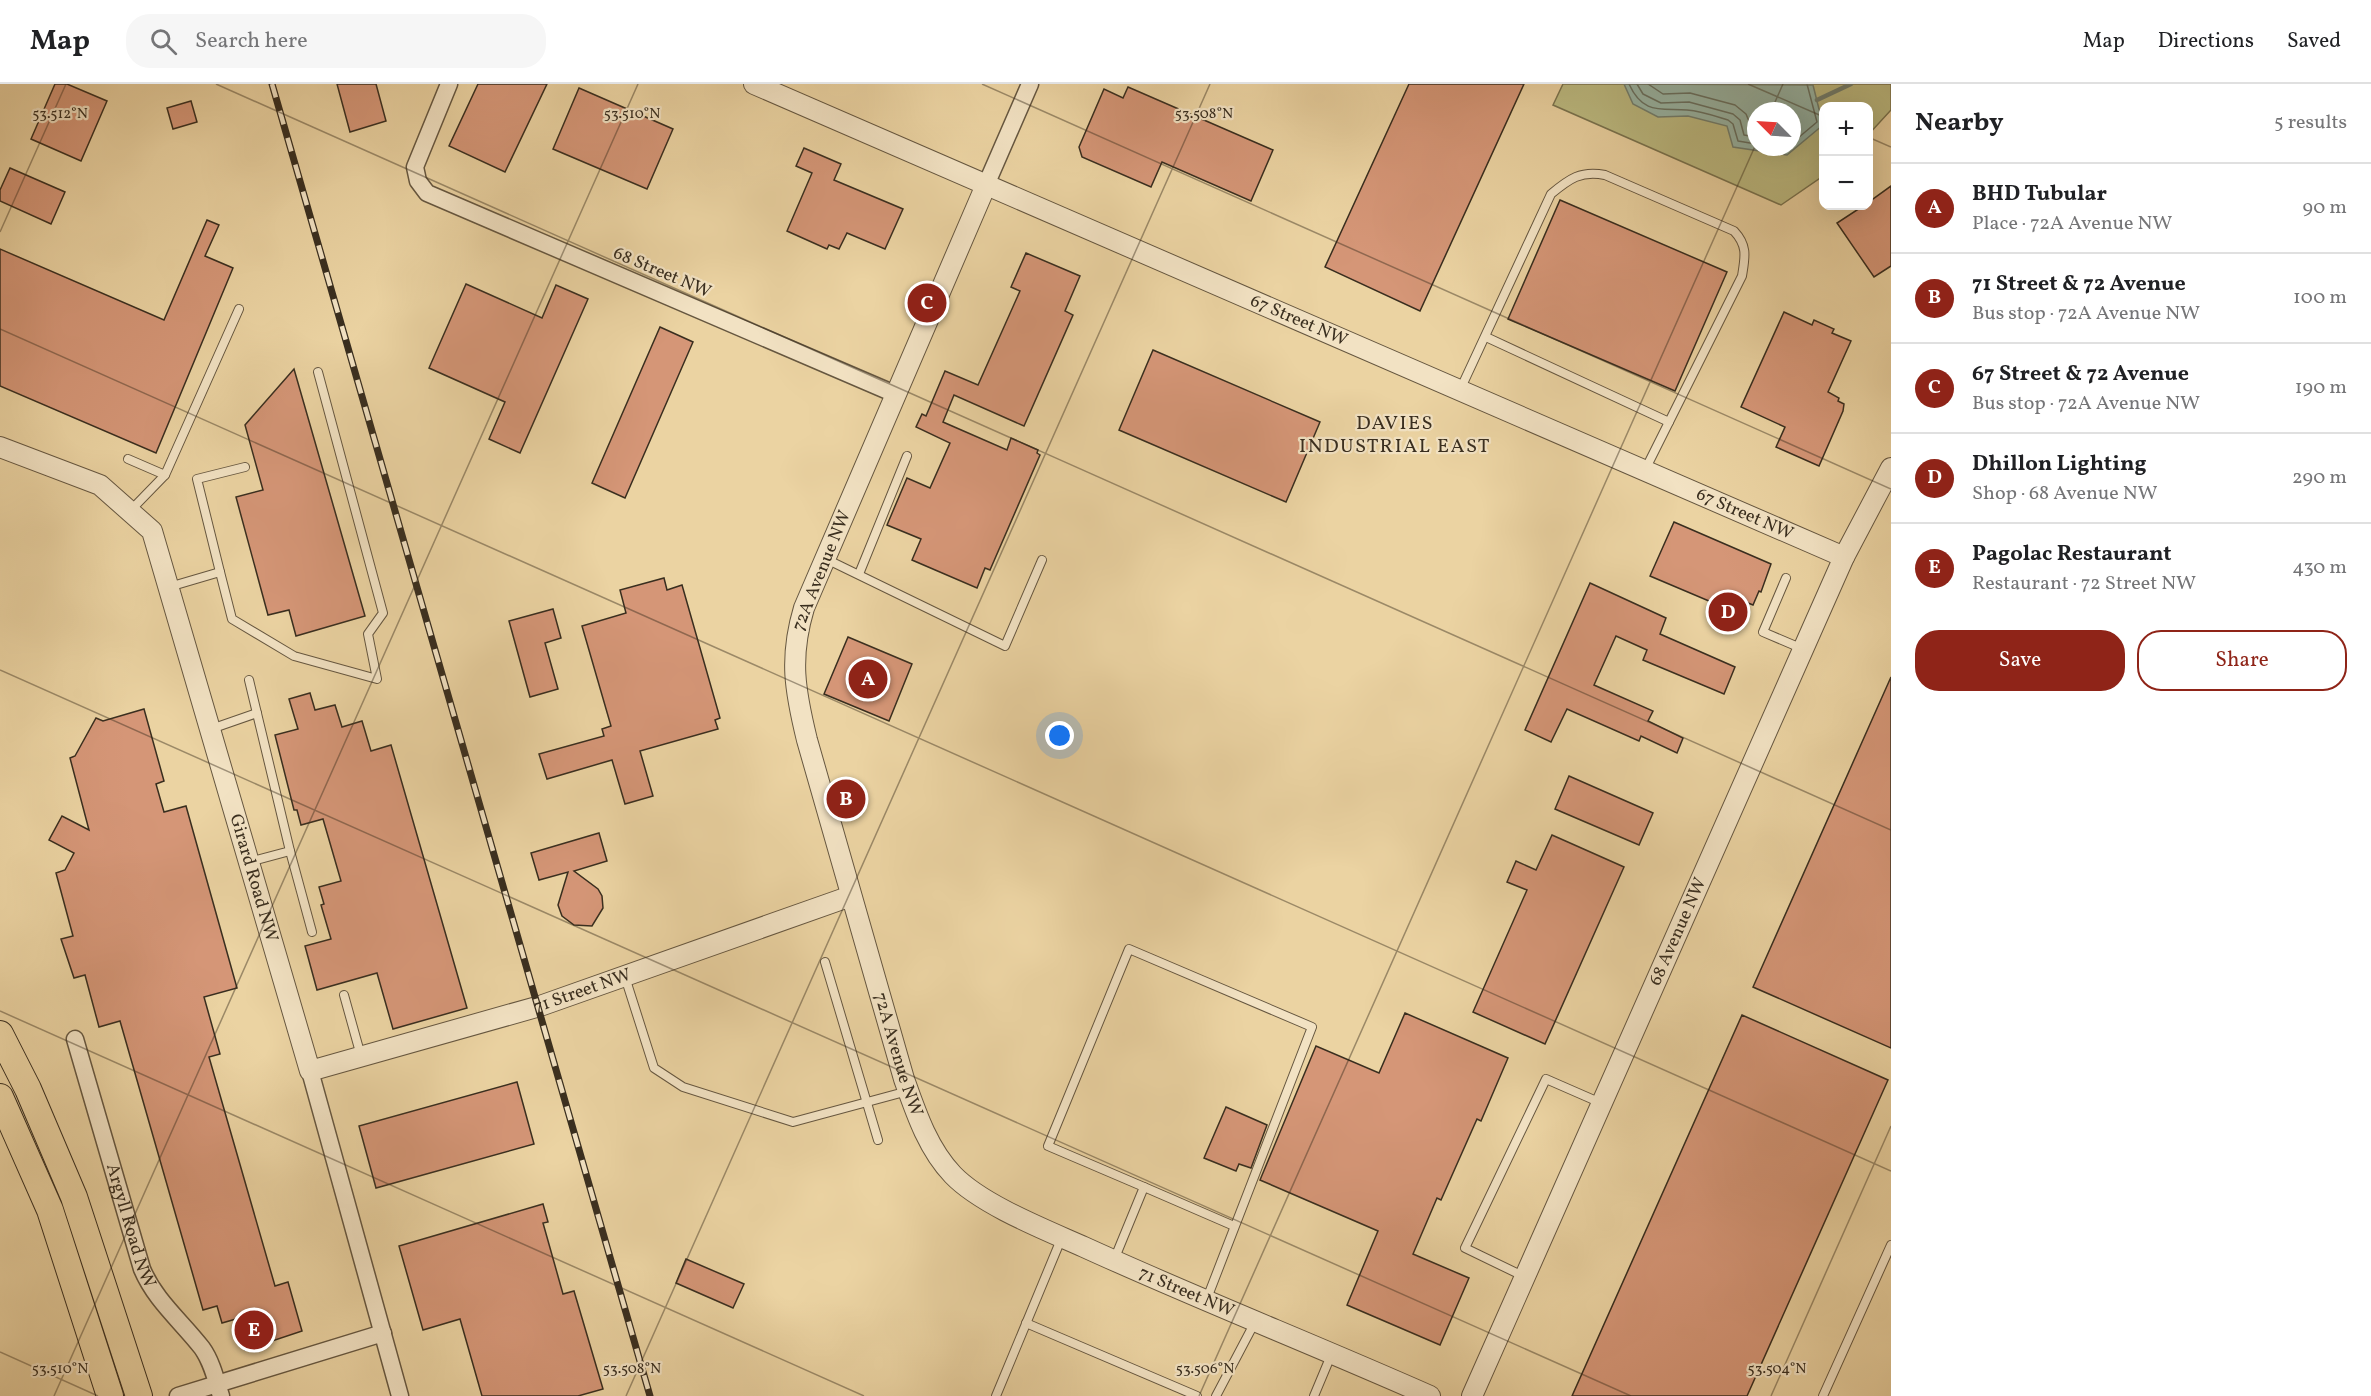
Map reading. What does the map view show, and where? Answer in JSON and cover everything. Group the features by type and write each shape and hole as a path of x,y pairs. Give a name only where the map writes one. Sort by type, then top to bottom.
{"main road":[{"path":"0,1034 28,1089 74,1197 139,1396"},
{"path":"0,1097 50,1210 110,1396"}],"street":[{"name":"68 Street NW","path":"449,84 415,167 418,181 427,193 896,394"},
{"name":"67 Street NW","path":"754,84 1844,557"},
{"name":"72A Avenue NW","path":"953,1175 934,1149 919,1121 908,1090 807,740 794,675 798,626 1030,84"},
{"name":"Girard Road NW","path":"0,447 100,485 152,531 310,1071 400,1396"},
{"name":"68 Avenue NW","path":"1472,1396 1844,557 1891,468"},
{"name":"71 Street NW","path":"310,1071 540,1006 851,896"},
{"name":"Argyll Road NW","path":"75,1039 142,1269 155,1294 202,1348 219,1390"},
{"name":"71 Street NW","path":"953,1175 994,1203 1062,1237 1430,1396"},
{"path":"178,1396 219,1390 383,1333"}],"lane":[{"path":"1460,390 1551,194 1569,179 1588,172 1605,175 1734,231 1743,241 1746,253 1742,276 1645,470"},
{"path":"130,512 165,475 239,309"},
{"path":"1486,337 1669,422"},
{"path":"245,467 197,479 232,619 294,657 377,679 369,634 383,613 318,372"},
{"path":"859,574 908,456"},
{"path":"128,459 165,475"},
{"path":"825,559 1005,646 1042,560"},
{"path":"168,587 220,572"},
{"path":"1786,578 1763,632 1804,649"},
{"path":"249,680 312,932"},
{"path":"211,729 257,713"},
{"path":"249,862 290,850"},
{"path":"1206,1301 1312,1027 1129,949 1048,1146 1234,1226"},
{"path":"825,962 878,1140"},
{"path":"624,976 654,1068 683,1087 793,1122 908,1090"},
{"path":"344,995 361,1057"},
{"path":"1525,1277 1465,1248 1546,1079 1602,1104"},
{"path":"1113,1260 1144,1187"},
{"path":"996,1396 1062,1237"},
{"path":"1823,1396 1891,1245"},
{"path":"1216,1396 1256,1321"},
{"path":"1026,1323 1197,1396"},
{"path":"1314,1396 1332,1353"}],"shaded area":[{"path":"1563,84 1891,84 1891,110 1873,130 1873,102 1819,102 1819,179 1781,205 1553,105"}],"water":[{"path":"1624,84 1813,85 1819,109 1819,128 1801,143 1801,102 1747,102 1747,149 1733,147 1727,126 1688,116 1658,117 1633,104"}],"building":[{"path":"55,84 67,84 107,101 81,161 31,139"},
{"path":"337,84 376,84 386,121 350,132"},
{"path":"478,84 547,84 505,172 449,146"},
{"path":"1409,84 1524,84 1420,311 1325,267"},
{"path":"1128,87 1273,150 1251,201 1162,162 1151,187 1082,157 1079,147 1104,89 1123,98"},
{"path":"579,88 673,129 647,189 553,149"},
{"path":"191,101 197,122 173,129 167,108"},
{"path":"804,148 841,164 834,180 903,209 885,249 847,233 839,249 829,245 827,249 787,231 812,173 796,166"},
{"path":"10,168 65,192 51,224 0,201 0,190"},
{"path":"1891,186 1891,266 1874,277 1837,223 1857,210 1873,210 1873,199"},
{"path":"1560,200 1727,272 1675,391 1508,319"},
{"path":"207,220 219,225 205,256 233,268 156,453 0,386 0,249 164,320"},
{"path":"1026,253 1080,276 1065,311 1073,315 1024,426 954,395 943,422 1007,450 1011,438 1038,450 1037,453 1040,455 990,570 985,568 977,588 912,560 921,539 887,525 907,478 930,488 950,443 916,427 922,414 926,416 945,371 978,385 1020,291 1011,287"},
{"path":"466,284 542,318 556,285 588,299 520,453 489,439 505,402 429,368"},
{"path":"1784,312 1812,325 1814,320 1834,329 1832,333 1851,341 1828,392 1844,404 1819,466 1776,447 1785,427 1741,407"},
{"path":"660,327 693,342 625,498 592,483"},
{"path":"1153,350 1320,422 1286,502 1119,430"},
{"path":"294,369 365,616 296,636 289,610 268,615 236,497 263,490 245,425"},
{"path":"1674,522 1771,564 1761,592 1759,591 1753,605 1721,592 1716,604 1650,576"},
{"path":"664,578 667,590 682,585 720,718 715,720 718,729 640,751 653,796 625,804 612,760 547,779 539,754 604,736 602,729 611,726 582,626 626,613 620,590"},
{"path":"1590,583 1666,618 1660,634 1735,667 1724,694 1643,660 1647,650 1616,636 1594,685 1653,711 1648,721 1683,738 1677,753 1641,736 1639,741 1567,709 1551,742 1525,730"},
{"path":"553,609 561,638 545,643 558,689 530,697 509,621"},
{"path":"848,637 912,664 889,721 824,694"},
{"path":"1891,677 1891,1048 1753,987"},
{"path":"310,693 315,710 335,705 342,727 362,721 371,751 391,745 467,1008 393,1029 377,973 317,990 305,946 331,939 321,905 324,904 319,887 341,881 323,819 301,825 297,810 294,810 275,735 298,729 289,699"},
{"path":"144,709 164,781 156,784 164,812 186,806 237,988 204,997 220,1054 209,1057 275,1286 288,1282 302,1331 245,1350 236,1319 222,1323 217,1306 203,1310 120,1021 99,1027 85,975 74,978 61,939 73,936 56,873 65,870 74,853 49,840 62,816 89,830 70,758 75,756 96,718 103,721"},
{"path":"1569,776 1653,813 1639,845 1555,809"},
{"path":"599,833 607,861 574,871 598,889 602,896 603,908 592,926 574,925 562,916 558,905 568,872 539,880 531,853"},
{"path":"1552,835 1624,867 1545,1044 1473,1012 1527,890 1507,882 1516,861 1536,870"},
{"path":"1405,1013 1508,1058 1481,1121 1477,1119 1441,1200 1437,1198 1413,1254 1469,1278 1440,1345 1347,1305 1378,1231 1260,1180 1316,1046 1379,1073"},
{"path":"1742,1015 1888,1080 1747,1396 1572,1396"},
{"path":"517,1082 534,1144 376,1188 359,1126"},
{"path":"1226,1107 1267,1125 1251,1168 1239,1164 1236,1171 1204,1158"},
{"path":"543,1204 548,1222 543,1223 563,1294 574,1291 603,1389 578,1396 482,1396 460,1319 423,1330 399,1246"},
{"path":"686,1259 744,1284 733,1308 676,1283"}],"waterway":[{"path":"1817,100 1851,84"}],"railway":[{"path":"272,84 650,1396"}],"place":[{"name":"67 Street & 72 Avenue","path":"927,303"},
{"name":"Dhillon Lighting","path":"1728,612"},
{"name":"BHD Tubular","path":"868,679"},
{"name":"71 Street & 72 Avenue","path":"846,799"},
{"name":"Pagolac Restaurant","path":"254,1330"}],"district":[{"name":"DAVIES INDUSTRIAL EAST","path":"1395,436"}]}
